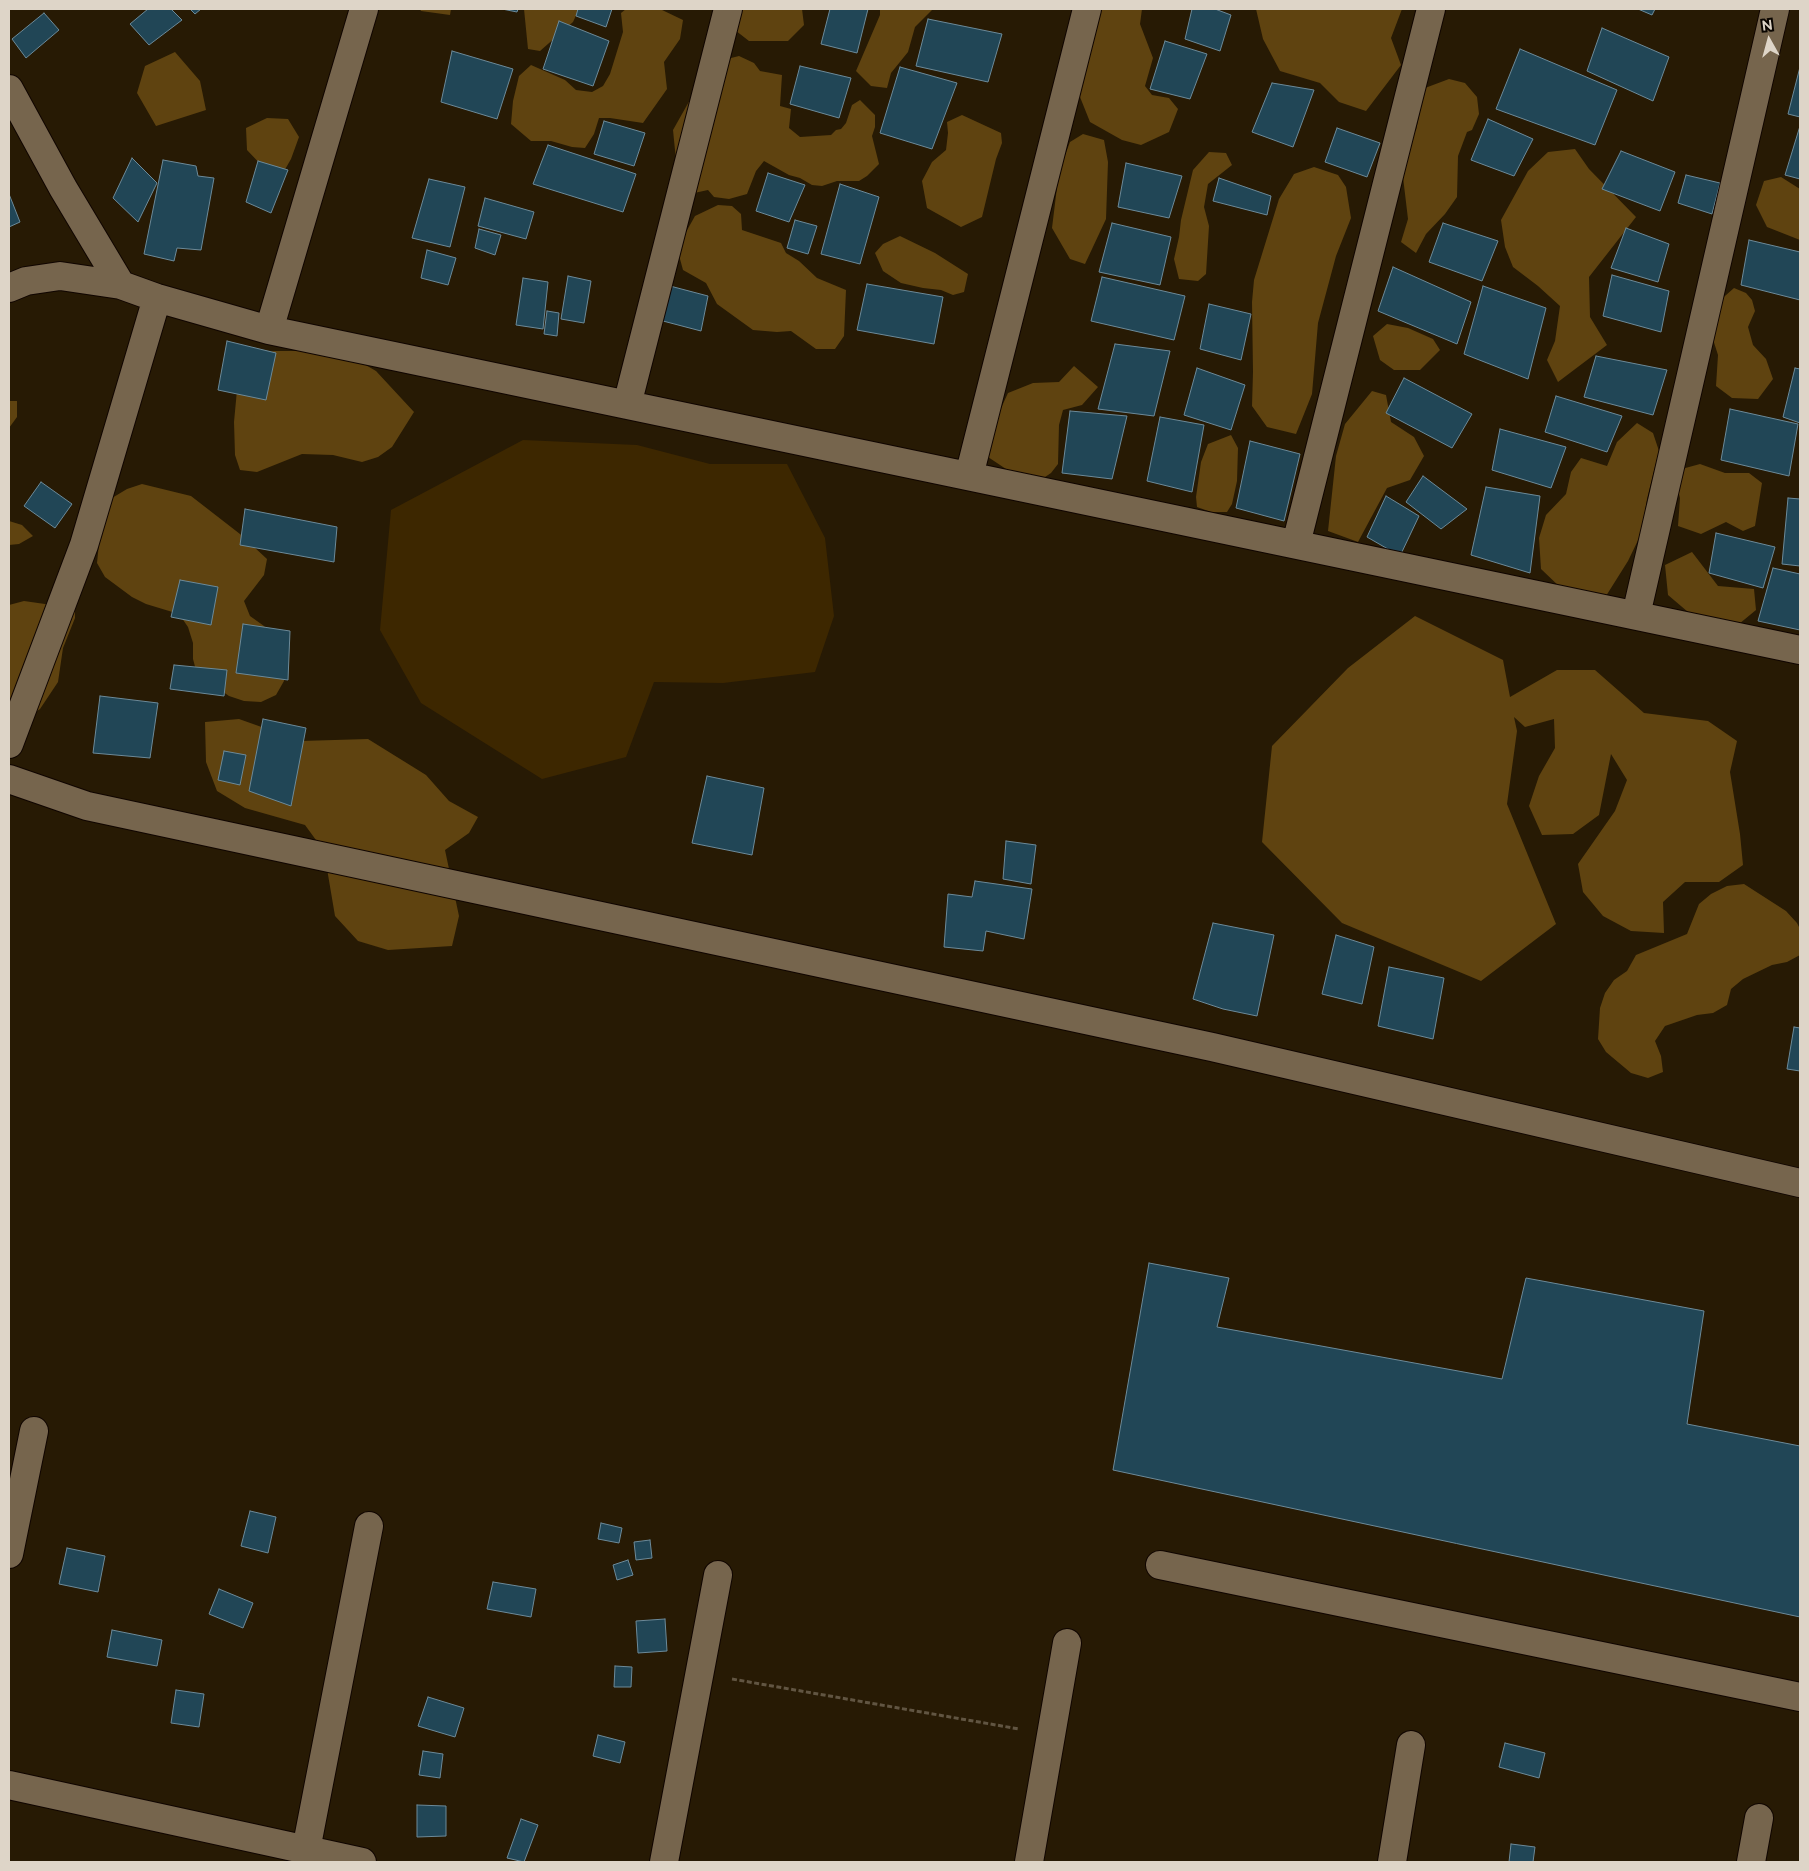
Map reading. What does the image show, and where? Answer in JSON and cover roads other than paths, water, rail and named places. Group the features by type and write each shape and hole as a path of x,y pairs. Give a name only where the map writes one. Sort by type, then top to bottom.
{"street":[{"path":"269,330 364,9"},
{"path":"627,405 728,9"},
{"path":"969,476 1087,9"},
{"path":"1296,544 1431,9"},
{"path":"1636,615 1775,9"},
{"path":"9,89 120,285"},
{"path":"9,288 26,281 60,276 120,285 157,298 269,330 1800,650"},
{"path":"9,744 84,545 157,298"},
{"path":"9,779 87,806 1202,1045 1800,1183"},
{"path":"9,1554 34,1431"},
{"path":"306,1850 369,1526"},
{"path":"1160,1565 1800,1697"},
{"path":"664,1862 718,1574"},
{"path":"1029,1862 1067,1643"},
{"path":"1392,1862 1411,1745"},
{"path":"9,1785 362,1862"},
{"path":"1751,1862 1759,1818"}]}
